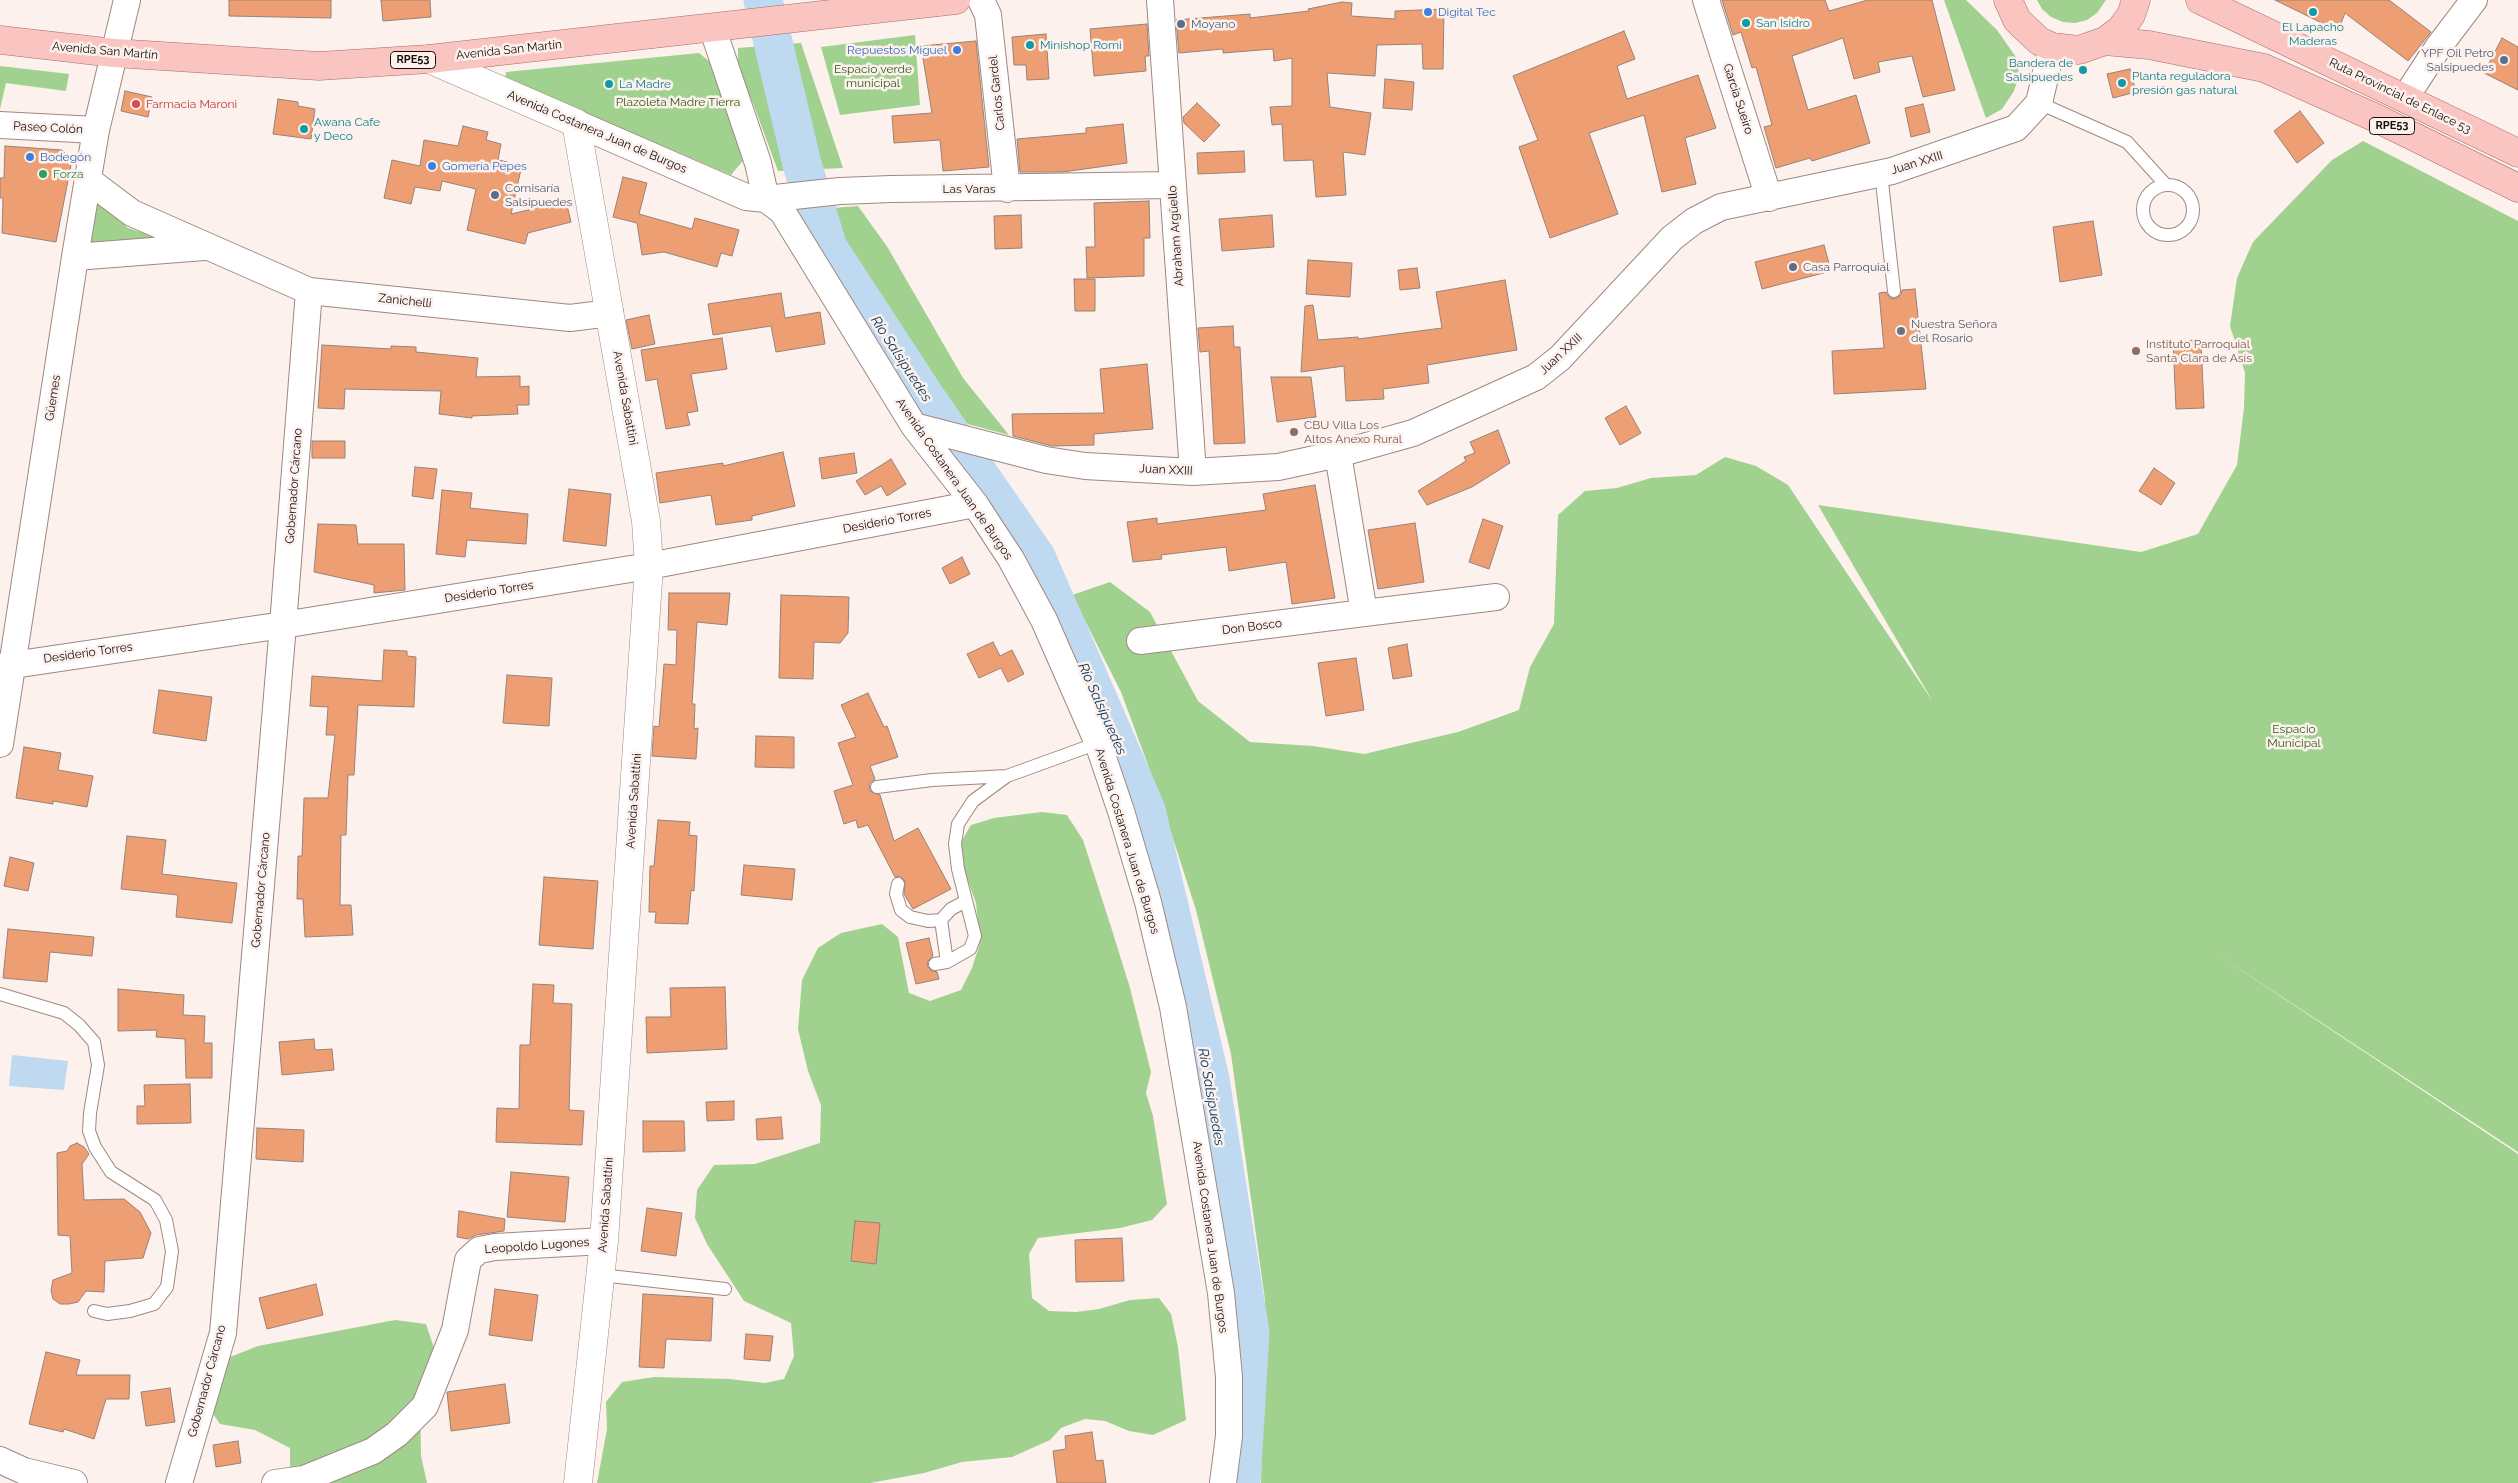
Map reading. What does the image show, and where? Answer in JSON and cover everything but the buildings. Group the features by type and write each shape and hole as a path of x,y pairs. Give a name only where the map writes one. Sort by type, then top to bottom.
{"main road":[{"name":"Avenida San Martín","path":"0,40 114,53 319,66 429,59 956,0"},
{"name":"RPE53","path":"2007,2 2016,20 2026,32 2052,47 2079,50 2105,41 2120,30 2131,15 2136,0"},
{"name":"Ruta Provincial de Enlace 53","path":"2200,0 2518,153"},
{"name":"RPE53","path":"2105,41 2149,45 2264,68 2376,118 2518,188"}],"street":[{"name":"Güemes","path":"0,744 6,666 96,130 126,0"},
{"name":"Carlos Gardel","path":"981,0 988,15 1007,188"},
{"name":"Abraham Argüello","path":"1160,0 1193,472"},
{"name":"García Sueiro","path":"1706,0 1769,198"},
{"path":"2376,118 2439,46 2474,0"},
{"path":"712,27 758,163 766,199"},
{"path":"2039,104 2052,47"},
{"name":"Avenida Costanera Juan de Burgos","path":"429,59 746,197 766,199 782,212 922,428 1011,559 1044,620 1098,743 1148,902 1173,1007 1193,1116 1221,1293 1229,1377 1229,1436 1223,1483"},
{"name":"Juan XXIII","path":"922,428 1011,452 1085,466 1193,472 1278,466 1338,454 1429,426 1536,377 1560,358 1680,232 1694,221 1721,207 1881,173 1957,150 2016,128 2039,104"},
{"name":"Avenida Sabattini","path":"576,123 646,521 649,566 604,1242 578,1483"},
{"name":"Paseo Colón","path":"0,126 96,130"},
{"name":"Zanichelli","path":"88,180 132,213 308,291 570,318 610,313"},
{"name":"Las Varas","path":"766,199 840,191 1172,185"},
{"name":"Zanichelli","path":"75,256 207,247"},
{"name":"Gobernador Cárcano","path":"179,1483 223,1333 283,625 308,291"},
{"path":"1338,454 1364,613"},
{"name":"Desiderio Torres","path":"6,666 283,625 649,566 975,504"},
{"name":"Don Bosco","path":"1140,641 1496,598"},
{"name":"Leopoldo Lugones","path":"276,1483 304,1479 373,1452 398,1434 425,1406 456,1330 468,1260 479,1250 494,1247 604,1242"},
{"path":"0,1460 24,1471 74,1483"}],"lane":[{"path":"2039,104 2127,142 2166,185"},
{"path":"1881,173 1894,291"},
{"path":"966,901 951,909 941,920 941,962 970,949 975,936 958,869 955,844 958,824 973,801 1007,776 1098,743"},
{"path":"877,787 932,780 1007,776"},
{"path":"898,884 896,894 900,910 910,917 928,921 941,920"},
{"path":"0,994 64,1013 79,1025 94,1042 98,1066 89,1131 95,1147 111,1172 155,1200 166,1220 172,1251 167,1287 154,1304 130,1312 107,1314 94,1311"},
{"path":"601,1274 725,1289"}],"green space":[{"path":"1944,0 1966,0 1997,30 2018,60 2019,76 2014,91 2002,109 1986,118"},
{"path":"2037,0 2106,0 2097,13 2087,20 2075,23 2063,22 2051,17 2042,9"},
{"name":"Espacio verde municipal","path":"915,35 920,105 840,115 821,47"},
{"path":"801,43 843,168 778,171 753,103 738,69 738,48"},
{"name":"Plazoleta Madre Tierra","path":"699,53 714,65 747,156 731,175 505,78 506,72"},
{"path":"0,66 69,74 66,91 6,83 0,109"},
{"name":"Espacio Municipal","path":"2363,141 2518,221 2518,1152 2208,948 2518,1154 2518,1483 1261,1483 1265,1300 1231,1054 1196,910 1158,792 1121,692 1072,595 1110,582 1150,612 1198,701 1250,742 1313,746 1364,754 1458,732 1519,710 1530,667 1554,624 1558,515 1585,491 1617,488 1651,478 1696,475 1725,457 1756,466 1788,485 1933,702 1818,505 2141,552 2198,534 2237,465 2244,408 2245,373 2230,326 2237,278 2253,242 2332,160"},
{"path":"89,193 128,228 173,242 80,246"},
{"path":"858,206 888,248 963,378 1009,435 922,412 801,215 806,210"},
{"path":"1042,812 1067,815 1083,840 1112,930 1130,988 1151,1072 1146,1093 1153,1116 1167,1204 1152,1220 1120,1228 1038,1238 1029,1254 1032,1298 1049,1311 1076,1312 1099,1309 1130,1300 1159,1298 1171,1314 1178,1347 1186,1420 1153,1435 1129,1431 1105,1421 1085,1419 1061,1428 1050,1440 1012,1457 962,1462 924,1473 870,1483 597,1483 607,1429 606,1402 622,1382 654,1377 729,1379 765,1383 784,1379 794,1356 791,1323 744,1301 707,1244 695,1218 697,1190 714,1165 755,1164 820,1143 821,1105 808,1071 798,1029 802,980 818,948 841,933 882,924 898,937 909,993 930,1001 961,990 972,968 980,943 976,903 962,864 961,842 971,825 994,818"},
{"path":"395,1320 426,1324 435,1351 420,1398 421,1456 427,1483 290,1483 290,1448 255,1430 220,1424 211,1411 225,1359 258,1346"}],"water":[{"path":"12,1055 68,1061 64,1090 9,1086"}],"waterway":[{"name":"Río Salsipuedes","path":"763,0 802,164 828,248 922,392 1036,557 1146,810 1210,1079 1250,1333 1241,1483"}],"place":[{"name":"Digital Tec","path":"1428,12"},
{"name":"El Lapacho Maderas","path":"2313,12"},
{"name":"San Isidro","path":"1746,23"},
{"name":"Moyano","path":"1181,24"},
{"name":"Minishop Romi","path":"1030,45"},
{"name":"Repuestos Miguel","path":"957,50"},
{"name":"YPF Oil Petro Salsipuedes","path":"2504,60"},
{"name":"Bandera de Salsipuedes","path":"2083,70"},
{"name":"Planta reguladora presión gas natural","path":"2122,83"},
{"name":"La Madre","path":"609,84"},
{"name":"Farmacia Maroni","path":"136,104"},
{"name":"Awana Cafe y Deco","path":"304,129"},
{"name":"Bodegón","path":"30,157"},
{"name":"Gomería Pepes","path":"432,166"},
{"name":"Forza","path":"43,174"},
{"name":"Comisaría Salsipuedes","path":"495,195"},
{"name":"Casa Parroquial","path":"1793,267"},
{"name":"Nuestra Señora del Rosario","path":"1901,331"},
{"name":"Instituto Parroquial Santa Clara de Asís","path":"2136,351"},
{"name":"CBU Villa Los Altos Anexo Rural","path":"1294,432"}]}
